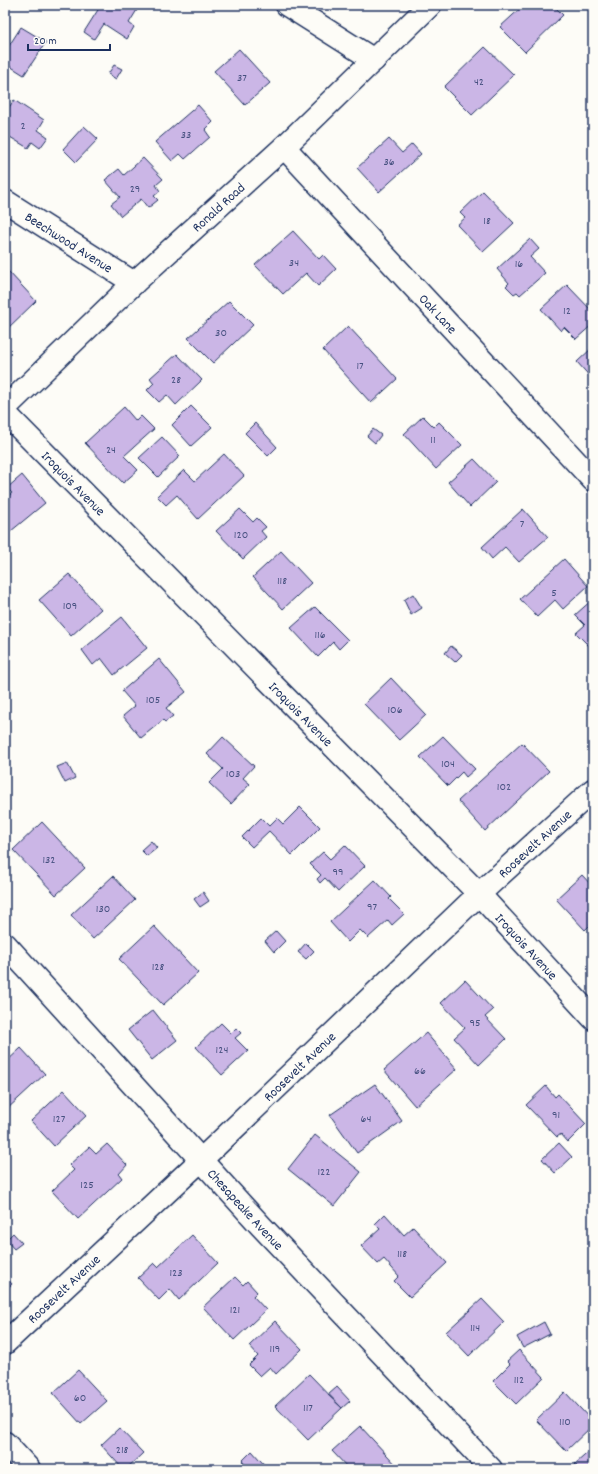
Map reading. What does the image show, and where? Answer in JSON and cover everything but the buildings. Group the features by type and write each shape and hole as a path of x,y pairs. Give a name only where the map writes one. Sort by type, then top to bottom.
{"street":[{"path":"287,5 374,60"},
{"name":"Ronald Road","path":"5,408 134,283 284,147 430,5"},
{"name":"Oak Lane","path":"284,147 593,480"},
{"name":"Beechwood Avenue","path":"5,201 134,283"},
{"name":"Iroquois Avenue","path":"5,413 479,894 593,1018"},
{"name":"Roosevelt Avenue","path":"5,1343 201,1160 479,894 593,790"},
{"name":"Chesapeake Avenue","path":"5,944 261,1226 491,1469"},
{"path":"5,1443 30,1469"}]}
